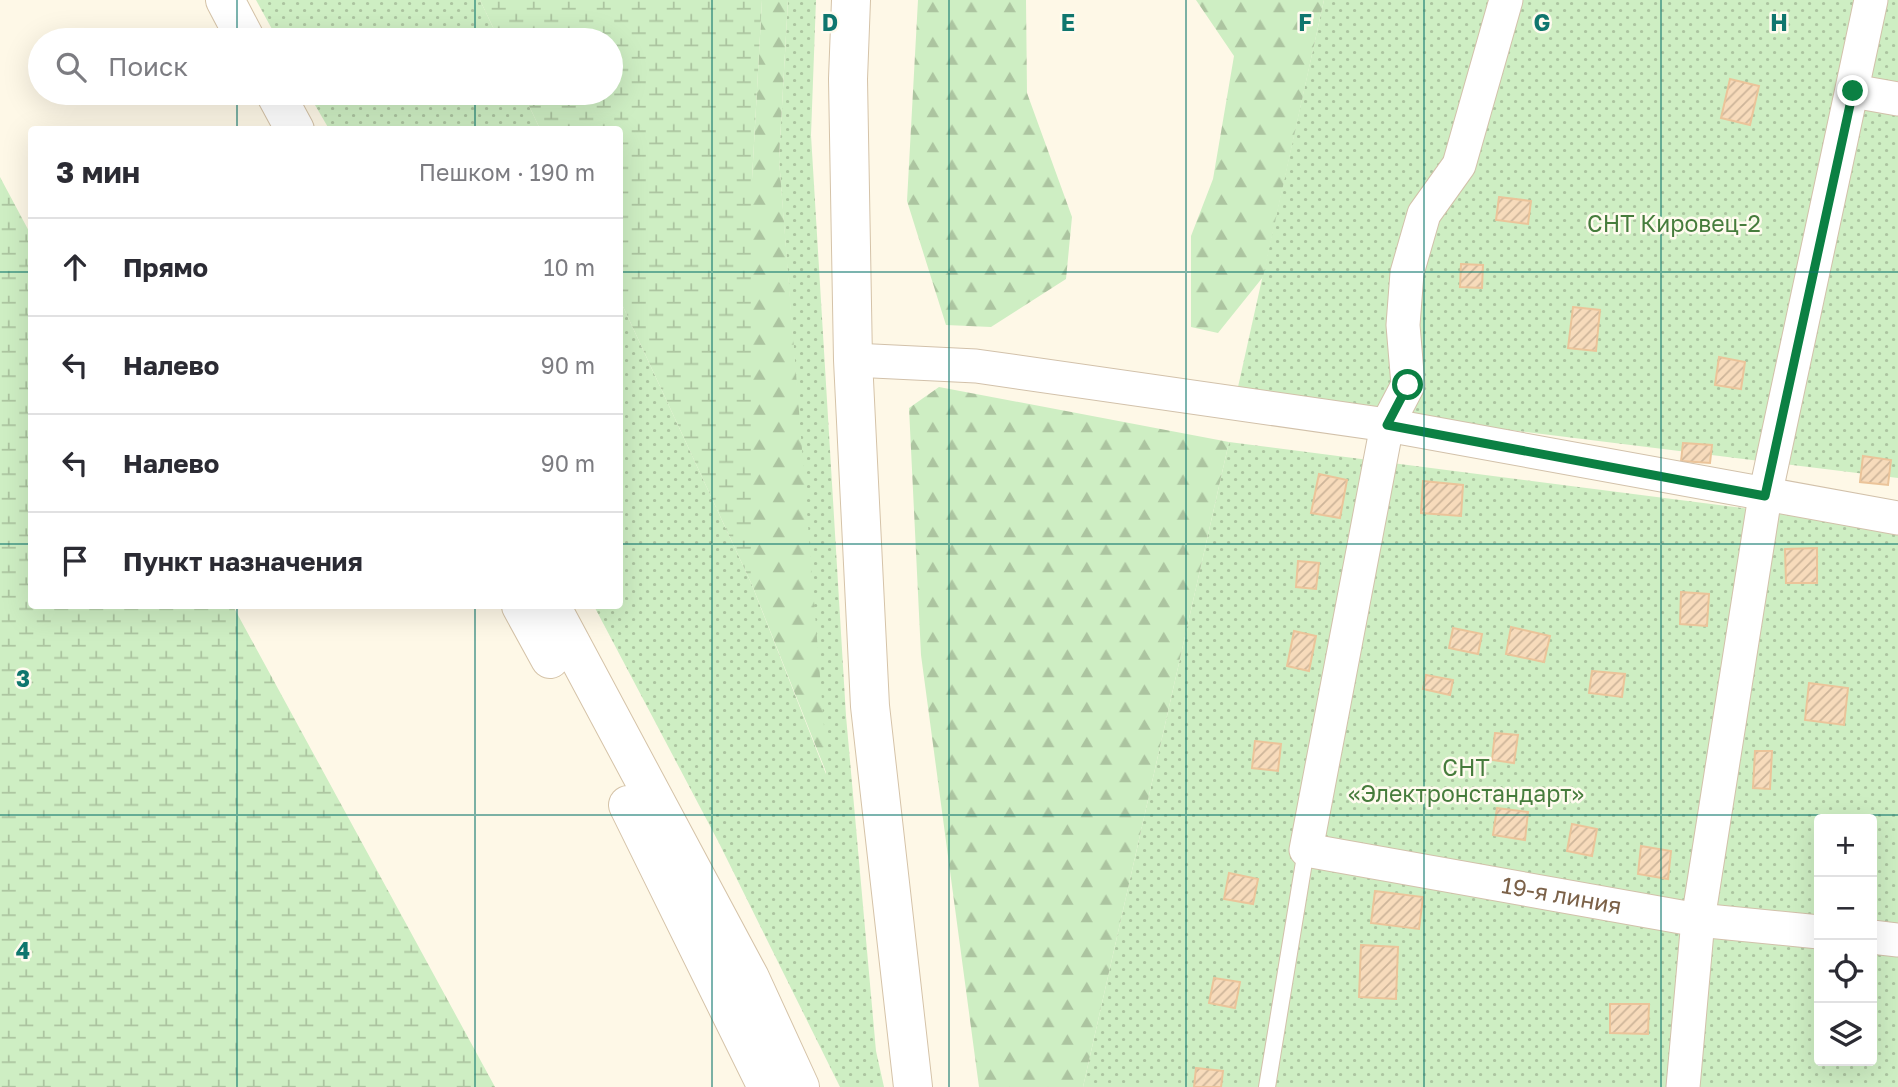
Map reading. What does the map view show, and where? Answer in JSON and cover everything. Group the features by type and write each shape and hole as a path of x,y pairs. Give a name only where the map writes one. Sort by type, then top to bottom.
{"main road":[{"path":"197,0 212,28"},
{"path":"225,0 240,28"},
{"path":"851,0 848,79 853,360 870,706 913,1087"},
{"path":"253,105 264,126"},
{"path":"281,105 293,126"},
{"path":"523,609 648,843 767,1087"},
{"path":"553,609 750,978 800,1087"}],"street":[{"path":"1306,849 1387,425 1408,385 1403,325 1407,273 1424,214 1459,165 1506,0"},
{"path":"1683,1087 1698,920 1765,496 1871,0"},
{"path":"1853,91 1898,99"},
{"path":"853,360 976,366 1387,425 1765,496 1898,518"},
{"name":"19-я линия","path":"1306,849 1698,920 1814,932"},
{"path":"1877,938 1898,940"}],"lane":[{"path":"1267,1087 1306,849"}],"green space":[{"path":"256,0 480,0 493,28 271,28"},
{"path":"480,0 762,0 752,179 752,585 623,306 623,126 539,126 529,105 623,105 623,28 493,28"},
{"path":"762,0 788,0 779,159 828,777 752,585 752,179"},
{"path":"788,0 816,0 811,135 846,716 876,1051 884,1087 840,1087 719,843 596,609 623,609 623,306 752,585 826,774 779,159"},
{"path":"918,0 1026,0 1027,93 1072,217 1066,279 991,327 946,325 907,201"},
{"path":"1196,0 1324,0 1263,277 1218,333 1191,327 1191,236 1213,179 1234,56"},
{"name":"СНТ Кировец-2","path":"1324,0 1898,0 1898,478 1236,396"},
{"path":"315,105 529,105 539,126 327,126"},
{"path":"0,177 28,229 28,609 235,609 495,1087 0,1087"},
{"path":"939,387 1229,442 1083,1087 979,1087 921,655 909,408"},
{"name":"СНТ «Электронстандарт»","path":"1229,442 1898,528 1898,1087 1083,1087"}],"building":[{"path":"1730,79 1759,86 1750,125 1721,118"},
{"path":"1499,197 1531,201 1528,224 1496,220"},
{"path":"1461,264 1483,265 1482,288 1460,287"},
{"path":"1573,307 1600,310 1596,351 1568,348"},
{"path":"1719,357 1745,362 1741,389 1715,385"},
{"path":"1683,443 1712,445 1710,463 1681,461"},
{"path":"1863,456 1891,460 1888,485 1860,482"},
{"path":"1319,474 1347,480 1340,518 1311,513"},
{"path":"1423,481 1463,485 1461,516 1421,513"},
{"path":"1817,548 1817,583 1786,583 1785,549"},
{"path":"1298,561 1319,563 1316,589 1296,587"},
{"path":"1681,592 1709,594 1707,626 1680,624"},
{"path":"1511,627 1550,636 1544,662 1506,654"},
{"path":"1453,628 1482,634 1478,654 1449,648"},
{"path":"1294,631 1316,636 1309,671 1287,666"},
{"path":"1592,671 1625,674 1622,697 1589,693"},
{"path":"1426,675 1453,680 1450,695 1423,689"},
{"path":"1809,683 1848,688 1844,725 1805,720"},
{"path":"1495,733 1518,735 1514,763 1492,760"},
{"path":"1255,741 1281,744 1278,771 1252,768"},
{"path":"1755,751 1772,751 1770,789 1753,788"},
{"path":"1497,808 1528,812 1525,840 1493,835"},
{"path":"1572,824 1597,829 1592,856 1567,851"},
{"path":"1641,846 1671,851 1668,879 1638,874"},
{"path":"1229,873 1258,879 1253,904 1224,899"},
{"path":"1375,891 1423,897 1419,929 1371,923"},
{"path":"1361,945 1398,947 1396,999 1359,997"},
{"path":"1214,978 1240,982 1235,1008 1209,1003"},
{"path":"1610,1004 1649,1004 1648,1034 1610,1033"},
{"path":"1196,1068 1223,1071 1221,1087 1194,1087"}],"route":[{"path":"1408,385 1387,425 1765,496 1853,91"}]}
